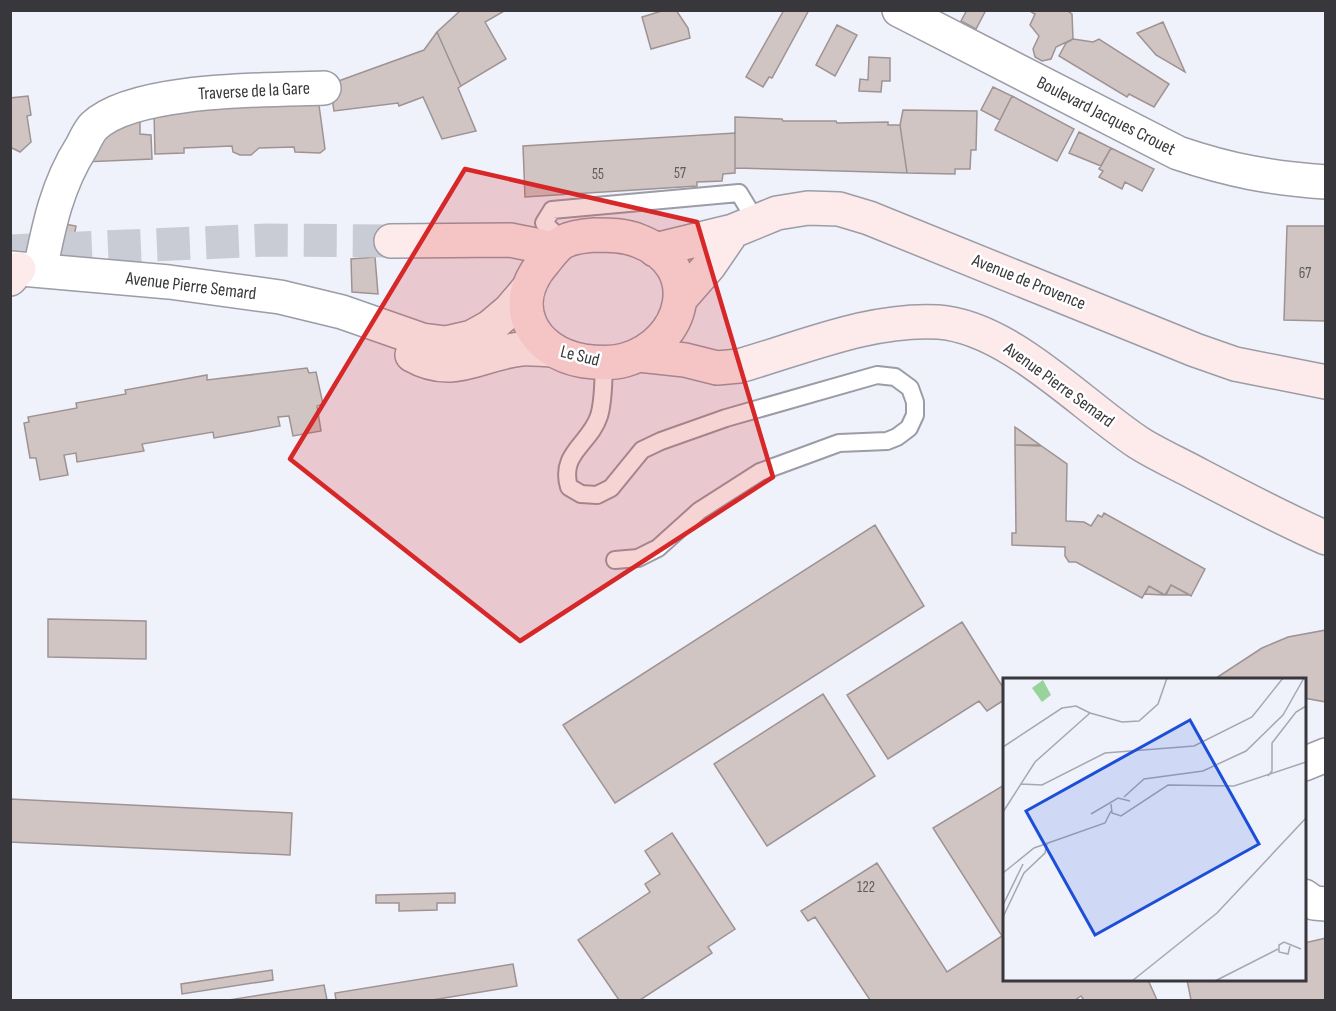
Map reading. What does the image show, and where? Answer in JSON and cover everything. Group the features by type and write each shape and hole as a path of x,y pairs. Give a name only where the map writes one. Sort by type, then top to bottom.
{"main road":[{"name":"Avenue de Provence","path":"655,250 744,226 777,213 808,208 839,209 1235,364 1326,382"},
{"path":"680,304 744,226"},
{"path":"391,241 510,240 559,245 594,235 618,236 640,241 655,250 672,268 680,304 708,351 739,366"},
{"path":"527,290 533,274 559,245"},
{"name":"Le Sud","path":"527,290 525,306 534,333 553,350 569,357 604,364 639,356 661,338 680,304"},
{"name":"Avenue Pierre Semard","path":"639,356 685,360 717,368 739,366 884,326 913,321 941,322 974,330 1005,344 1141,444 1277,516 1326,538"}],"street":[{"name":"Boulevard Jacques Crouet","path":"899,10 1178,153 1226,170 1270,178 1326,182"},
{"name":"Traverse de la Gare","path":"20,271 73,160 94,127 118,111 198,93 324,88"},
{"name":"Avenue Pierre Semard","path":"20,271 169,282 280,297 369,321 422,340 446,343 472,337 490,327 510,310 527,290"},
{"name":"Avenue Pierre Semard","path":"369,321 393,345 421,360 446,365 471,363 521,349 553,350"},
{"path":"1306,764 1326,755"},
{"path":"1306,897 1314,903 1326,904"}],"lane":[{"path":"559,245 544,223 552,210 739,193 744,226"},
{"path":"604,364 599,419 570,457 565,474 569,487 581,494 597,495 611,488 642,450 661,441 726,418 877,375 895,377 910,388 915,402 912,422 897,437 887,441 839,443 760,472 699,511 658,548 638,558 615,560"}],"highlighted area":[{"path":"465,169 697,222 773,477 520,641 290,459"}],"building":[{"path":"461,10 506,10 485,22 506,59 461,86 437,32"},
{"path":"665,10 676,10 688,28 690,38 651,49 642,17"},
{"path":"784,10 809,10 772,78 769,77 763,87 746,77"},
{"path":"967,10 986,10 976,29 961,21"},
{"path":"1028,10 1066,10 1072,14 1073,39 1056,47 1051,59 1042,61 1035,57 1033,49 1039,36 1030,25 1035,14"},
{"path":"1163,22 1185,72 1156,55 1137,33"},
{"path":"837,25 857,35 835,76 816,65"},
{"path":"437,32 461,86 458,88 476,131 442,139 423,97 399,106 398,103 334,111 330,84 424,50"},
{"path":"1073,39 1093,42 1099,39 1169,84 1154,107 1129,94 1127,97 1059,56 1066,43"},
{"path":"869,57 890,58 890,81 882,81 881,92 859,91 860,79 868,80"},
{"path":"993,87 1012,96 1000,120 981,110"},
{"path":"28,96 31,115 27,116 31,142 20,152 10,147 10,98"},
{"path":"1012,96 1074,129 1057,161 995,130"},
{"path":"318,98 325,149 320,153 295,152 294,147 259,148 251,155 240,155 233,152 232,146 184,148 184,153 155,154 154,112"},
{"path":"903,110 977,111 976,150 971,150 970,169 955,169 955,174 907,173 900,125"},
{"path":"140,115 140,134 151,135 152,159 84,162 115,120"},
{"path":"735,117 782,119 783,121 836,121 837,123 888,122 888,125 900,125 907,173 735,168"},
{"path":"1079,132 1111,148 1101,166 1069,153"},
{"path":"735,133 735,173 723,174 722,181 697,182 697,186 525,197 523,146"},
{"path":"1111,148 1154,169 1142,191 1125,182 1122,189 1099,177 1103,171 1099,169"},
{"path":"59,223 76,226 71,252 53,249"},
{"path":"1287,226 1326,226 1326,321 1284,320"},
{"path":"375,257 378,294 352,292 351,259"},
{"path":"307,368 309,373 316,372 323,404 317,406 321,431 293,436 289,416 278,417 280,426 214,438 213,432 142,444 144,451 77,462 76,453 64,455 68,475 40,480 36,458 30,458 24,423 29,422 28,417 77,408 76,403 126,394 125,390 207,375 207,380"},
{"path":"1015,427 1040,445 1040,446 1015,445"},
{"path":"1015,445 1040,445 1067,464 1066,521 1084,522 1091,526 1098,515 1102,517 1104,513 1205,569 1191,596 1171,585 1165,595 1149,586 1142,598 1076,562 1069,562 1065,556 1065,547 1012,545 1012,533 1016,533"},
{"path":"875,525 924,606 615,803 563,725"},
{"path":"1171,585 1190,595 1166,595"},
{"path":"1149,586 1164,595 1145,594"},
{"path":"48,619 146,621 146,659 48,657"},
{"path":"962,622 1003,687 1003,701 987,711 979,701 888,759 847,695"},
{"path":"1326,630 1326,702 1306,698 1306,678 1216,678 1262,648 1288,637"},
{"path":"823,694 875,776 767,846 714,764"},
{"path":"1003,786 1003,981 1148,981 1157,1000 1084,1000 1081,996 1075,1000 870,1000 815,917 808,921 801,911 877,863 947,972 1002,936 933,828"},
{"path":"10,799 292,813 290,855 10,842"},
{"path":"672,833 735,929 708,947 712,953 640,1000 619,1000 578,940 650,892 645,884 660,874 645,851"},
{"path":"455,893 455,903 437,903 437,910 399,911 399,903 376,903 376,895"},
{"path":"1326,938 1326,1000 1191,1000 1187,981 1306,981 1306,943"},
{"path":"513,964 517,986 432,1000 336,1000 335,993"},
{"path":"272,970 273,980 182,994 181,984"},
{"path":"324,985 327,1000 229,1000"}],"tunnel":[{"path":"10,251 268,240 391,241"}]}
